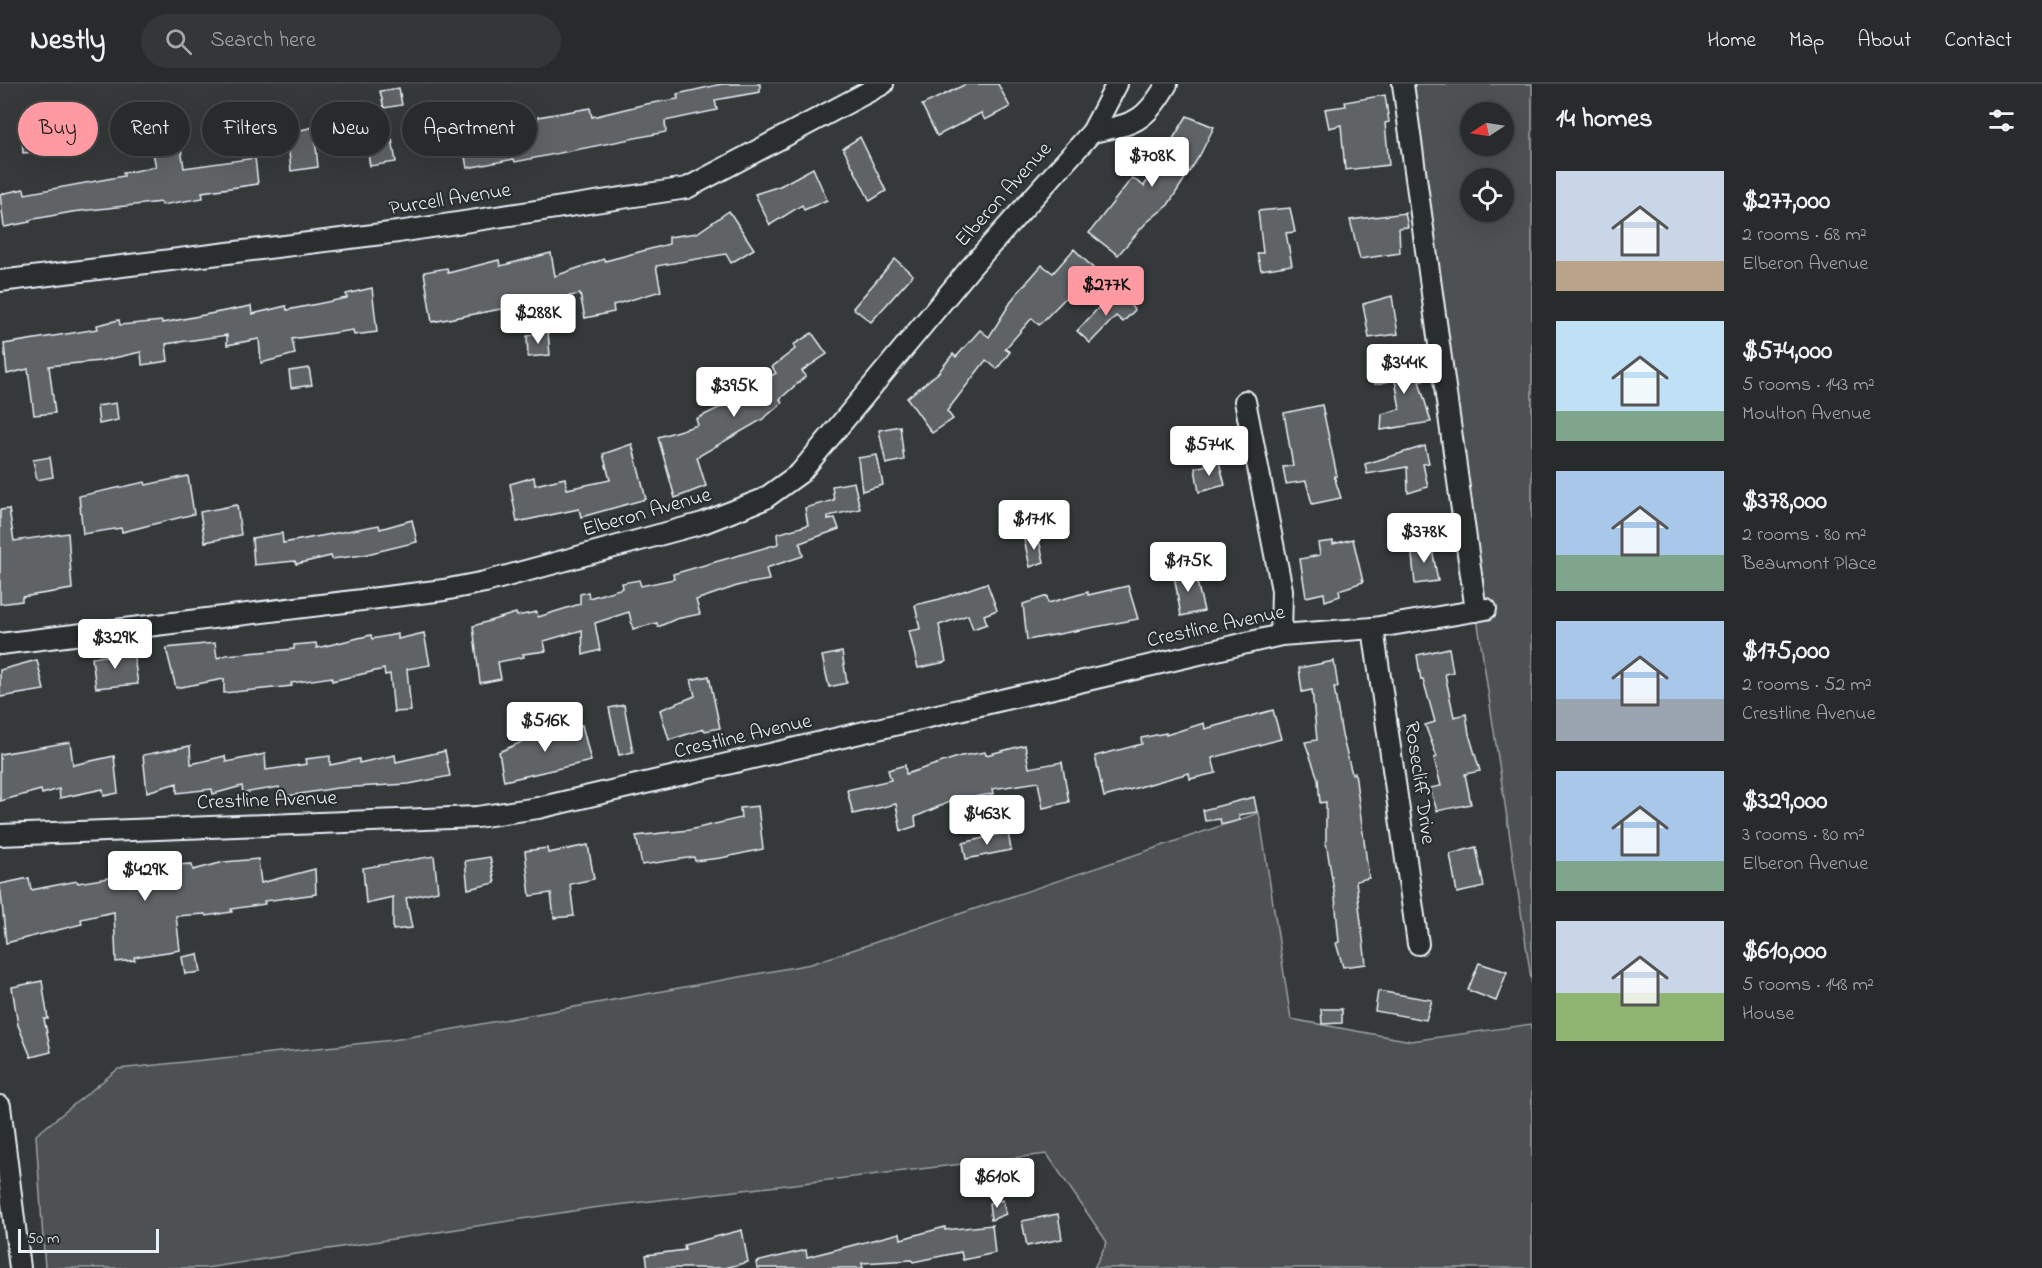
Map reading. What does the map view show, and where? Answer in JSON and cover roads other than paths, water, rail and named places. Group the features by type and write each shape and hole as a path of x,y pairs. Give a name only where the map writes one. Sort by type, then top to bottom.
{"street":[{"name":"Purcell Avenue","path":"0,281 398,232 687,188 842,93 883,84"},
{"name":"Elberon Avenue","path":"0,644 444,590 485,582 734,513 764,499 800,473 971,267 1092,132 1117,84"},
{"path":"1092,132 1128,125 1144,117 1167,84"},
{"name":"Crestline Avenue","path":"0,835 465,817 538,808 1281,635 1373,628 1481,610 1403,84"},
{"path":"1245,401 1282,590 1281,635"},
{"name":"Rosecliff Drive","path":"1373,628 1418,944"},
{"path":"0,1106 20,1268"}]}
